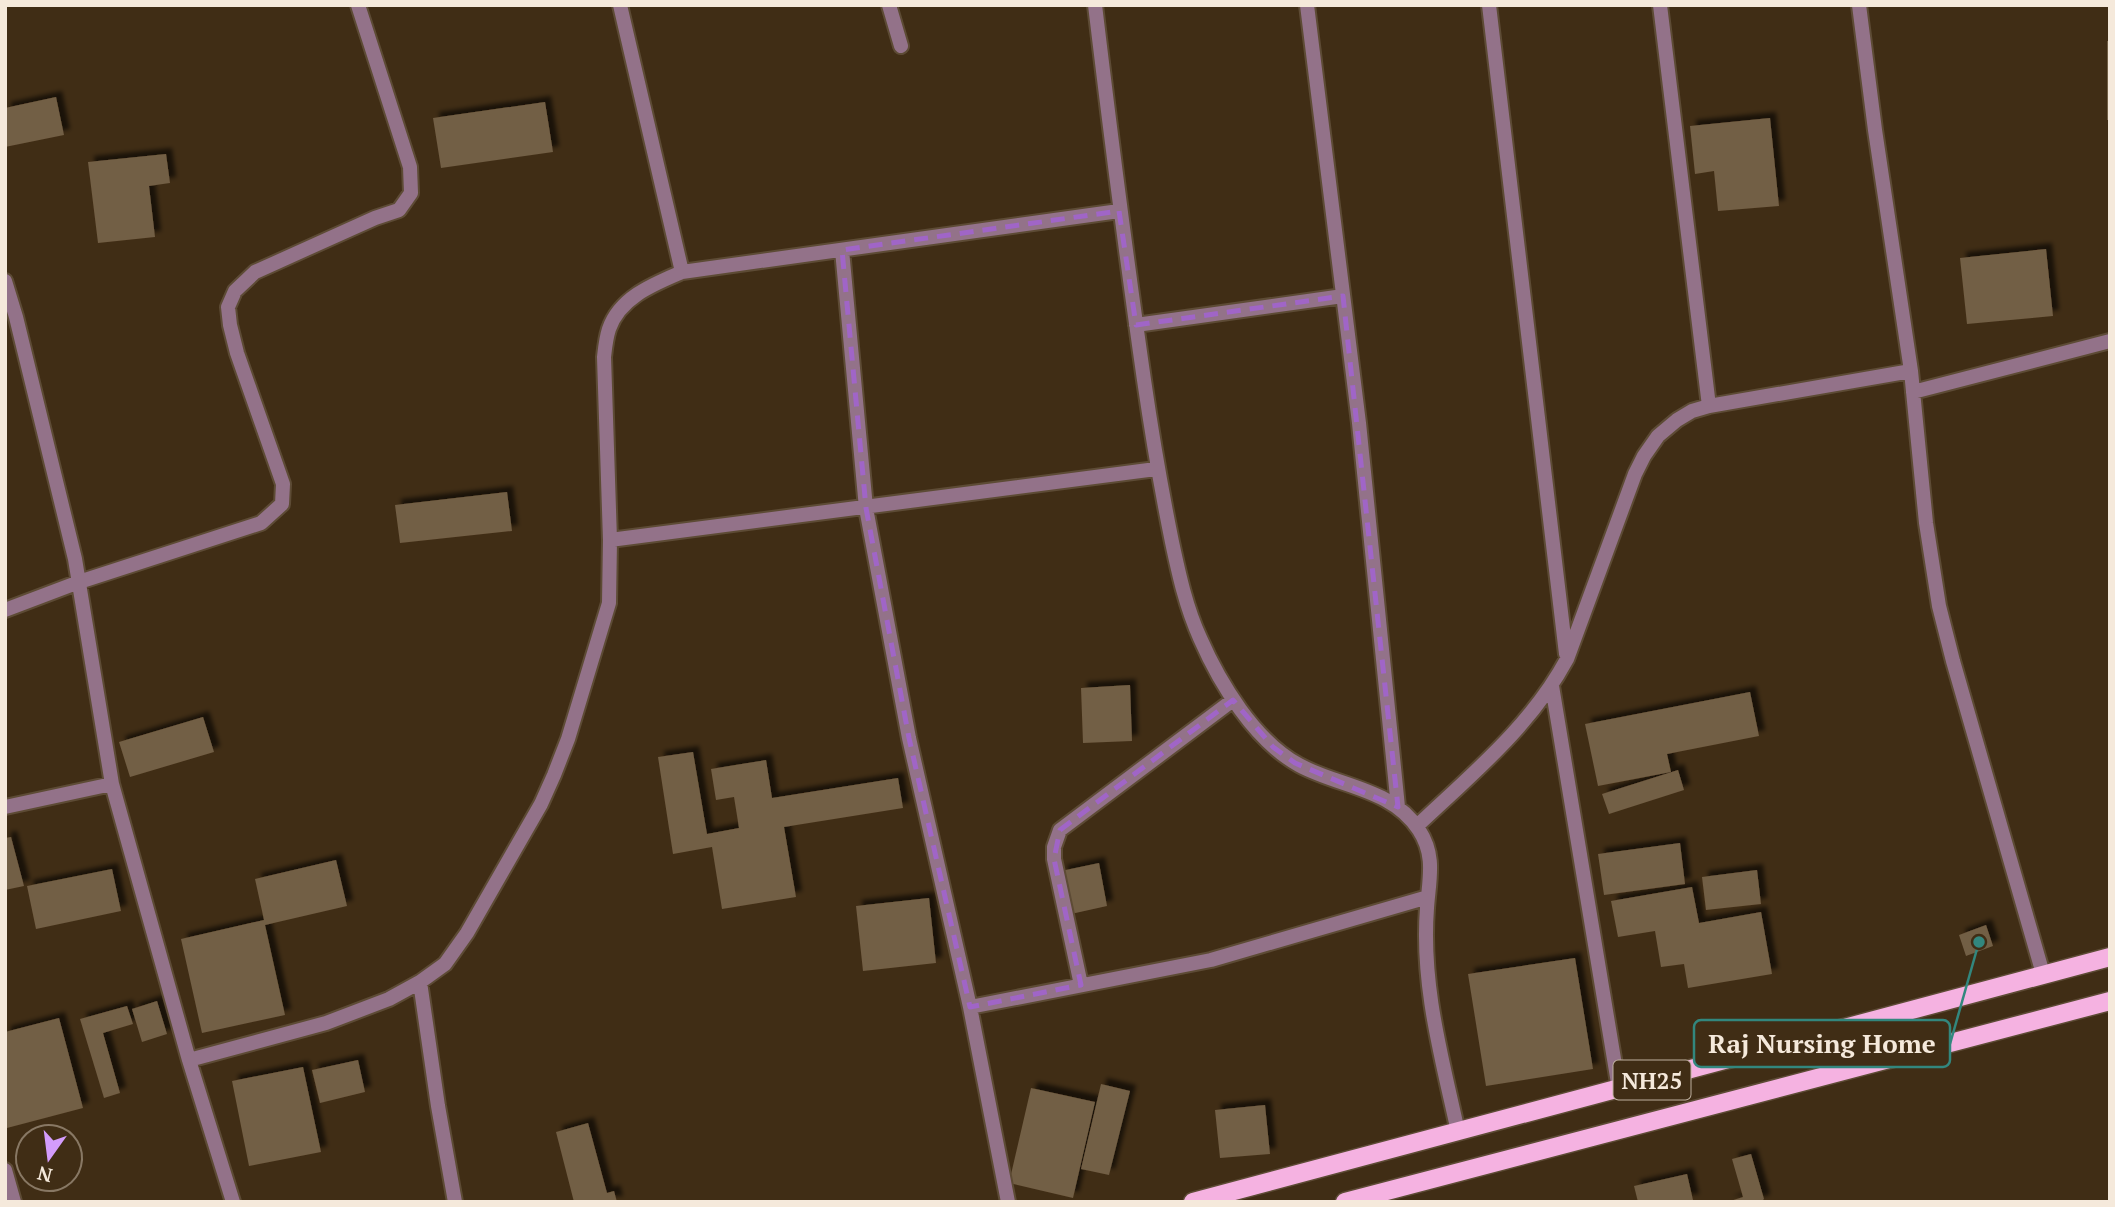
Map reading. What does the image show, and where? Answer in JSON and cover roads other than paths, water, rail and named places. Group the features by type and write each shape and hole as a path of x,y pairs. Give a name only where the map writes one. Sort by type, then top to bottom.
{"main road":[{"name":"NH25","path":"1193,1202 2110,957"},
{"name":"NH25","path":"1345,1202 2110,1001"}],"street":[{"path":"5,610 79,582 261,523 282,504 283,484 237,354 228,307 235,291 255,272 375,218 399,210 411,193 410,167 358,5"},
{"path":"620,5 682,272"},
{"path":"889,5 901,46"},
{"path":"1095,5 1119,211 1157,469 1190,614 1214,670 1233,700 1273,747 1295,763 1377,795 1398,807 1417,826 1426,842 1432,860 1425,961 1429,993 1458,1132"},
{"path":"1307,5 1359,423 1398,807"},
{"path":"1489,5 1567,659"},
{"path":"1660,5 1709,406"},
{"path":"1859,5 1911,371 1926,523 1939,606 2043,974"},
{"path":"190,1060 326,1023 389,999 420,982 444,964 467,933 541,804 568,739 609,603 610,540 604,357 609,329 620,307 647,287 682,272 1119,211"},
{"path":"842,250 866,508 909,738 970,1007 1008,1202"},
{"path":"5,281 11,318 79,582 112,784 233,1202"},
{"path":"1136,325 1343,296"},
{"path":"1913,392 2110,341"},
{"path":"1417,826 1521,726 1552,686 1567,659 1635,474 1658,436 1692,411 1709,406 1911,371"},
{"path":"610,540 1157,469"},
{"path":"1552,686 1619,1089"},
{"path":"1081,985 1054,859 1054,847 1060,830 1233,700"},
{"path":"5,807 112,784"},
{"path":"970,1007 1211,960 1428,897"},
{"path":"420,982 455,1202"},
{"path":"5,1170 14,1202"}],"place":[{"name":"Raj Nursing Home","path":"1979,942"}]}
